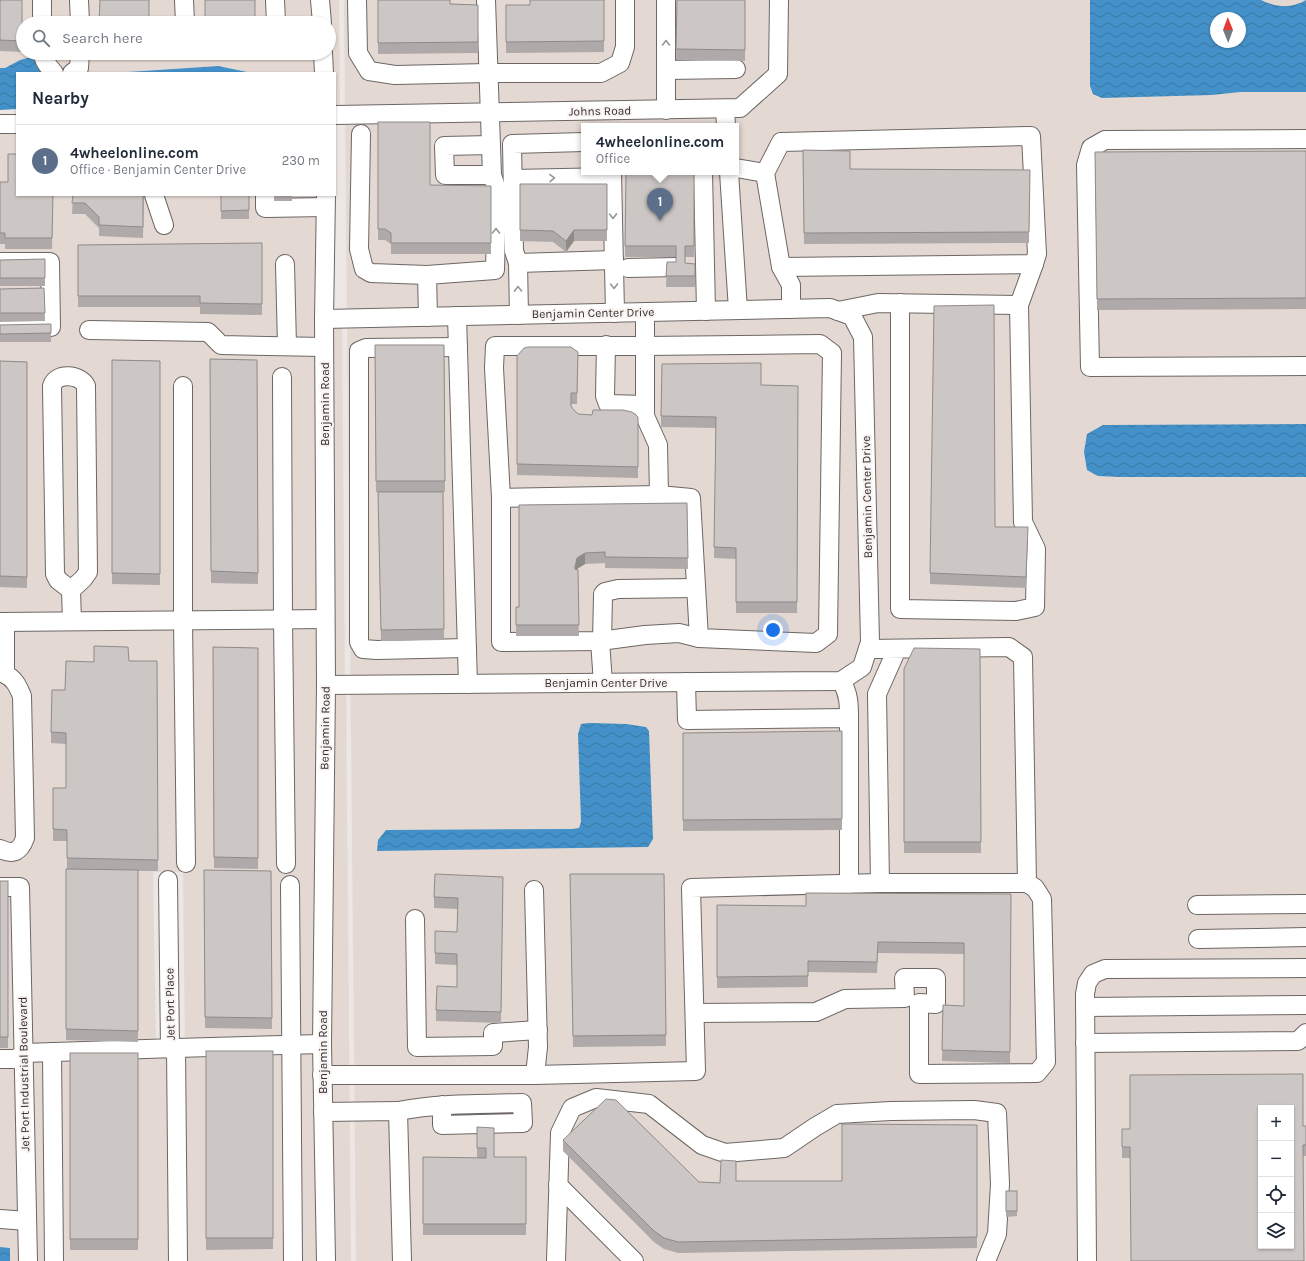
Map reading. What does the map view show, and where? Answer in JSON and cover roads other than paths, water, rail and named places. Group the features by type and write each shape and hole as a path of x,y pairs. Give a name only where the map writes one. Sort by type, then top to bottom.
{"street":[{"path":"42,0 42,16"},
{"path":"79,0 80,16"},
{"path":"184,0 185,16"},
{"path":"275,0 276,16"},
{"path":"320,0 321,16"},
{"path":"357,0 358,53 369,71 395,76 488,73 601,73 620,62 625,47 625,0"},
{"path":"361,134 359,249 364,269 371,273 427,275 495,270 497,190 492,175 486,0"},
{"path":"666,0 666,110"},
{"name":"Johns Road","path":"336,115 666,110 725,117 740,108 778,74 779,0"},
{"path":"44,60 53,72"},
{"path":"73,72 79,68 80,60"},
{"path":"323,60 324,72"},
{"path":"666,70 736,69"},
{"path":"0,124 16,124"},
{"path":"791,309 791,285 781,267 765,173 781,142 1031,136 1037,254 1019,305 1023,522 1036,549 1035,607 1016,611 900,609 900,303"},
{"path":"1306,140 1105,140 1091,148 1086,165 1090,367 1306,366"},
{"path":"519,315 518,264 514,251 512,144 581,142"},
{"path":"491,146 444,146 445,175 492,175"},
{"path":"739,169 765,173"},
{"path":"513,179 592,175"},
{"path":"612,175 621,264 615,313"},
{"path":"703,175 706,311"},
{"path":"729,175 738,310"},
{"path":"154,196 164,225"},
{"path":"265,196 265,208 326,201"},
{"name":"Benjamin Road","path":"326,201 324,319 326,685 322,1044 326,1261"},
{"path":"0,262 50,262 51,328 0,329"},
{"path":"285,264 286,346"},
{"path":"518,264 621,264 705,267"},
{"path":"781,267 1034,264"},
{"path":"427,275 428,317"},
{"path":"838,311 878,303 1019,305"},
{"name":"Benjamin Center Drive","path":"324,319 830,308 852,316 863,337 870,634 870,642 862,667 841,681 326,685"},
{"path":"645,312 645,416 658,445 659,495"},
{"path":"457,316 468,684"},
{"path":"89,330 208,332 222,345 324,347"},
{"path":"820,344 832,353 828,634 816,643 699,638 679,633 646,635 601,641 501,642 501,498 494,368 495,346 606,346 820,344"},
{"path":"606,346 605,396 608,404 645,405"},
{"path":"458,347 366,348 359,351 359,642 362,649 377,650 467,648"},
{"path":"71,590 58,580 54,574 52,386 56,379 67,376 81,380 86,386 88,572 71,590 72,621"},
{"path":"282,377 286,864"},
{"path":"183,386 183,621 186,863"},
{"path":"501,498 659,495 691,498 699,638"},
{"path":"603,683 601,641 603,594 605,592 618,589 696,588"},
{"path":"0,849 9,853 14,852 22,846 25,838 22,696 15,681 10,676 3,675 2,622 325,619"},
{"path":"868,649 1009,647 1023,657 1027,883"},
{"path":"880,882 877,694 897,649"},
{"path":"841,681 845,686 848,696 849,718 849,884"},
{"path":"686,682 686,720 849,718"},
{"path":"849,811 879,811"},
{"name":"Jet Port Place","path":"168,880 173,1048 322,1044"},
{"path":"322,1075 535,1075 696,1071 691,888 880,882 1027,883 1035,888 1042,899 1046,1062 1038,1073 919,1074 912,1001 845,999 816,1012 695,1014"},
{"path":"290,885 293,1261"},
{"name":"Jet Port Industrial Boulevard","path":"0,887 20,887 28,1261"},
{"path":"534,890 538,1030 535,1075"},
{"path":"1196,905 1306,904"},
{"path":"415,919 417,1047 493,1046 493,1033 538,1030"},
{"path":"1198,939 1306,937"},
{"path":"1088,1261 1085,1043 1086,983 1094,974 1105,969 1306,968"},
{"path":"1086,1007 1306,1006"},
{"path":"1085,1043 1298,1041 1306,1033"},
{"path":"0,1060 16,1059 24,1053 173,1048 178,1261"},
{"path":"52,1052 54,1261"},
{"path":"556,1261 560,1133 572,1108 596,1098 649,1104 702,1145 725,1153 784,1148 837,1114 891,1111 966,1110 997,1113 1000,1184 997,1234 986,1261"},
{"path":"323,1112 398,1111 442,1105"},
{"path":"398,1111 402,1261"},
{"path":"558,1185 634,1261"},
{"path":"0,1219 27,1221"}],"water":[{"path":"1090,0 1261,0 1272,4 1289,6 1306,0 1306,92 1240,92 1212,95 1102,98 1093,94 1090,86"},
{"path":"20,60 38,60 46,72 16,72 16,109 0,110 0,68 5,68"},
{"path":"218,66 247,72 128,72"},
{"path":"1306,424 1306,477 1120,477 1098,476 1087,470 1084,452 1087,434 1103,425"},
{"path":"581,724 626,724 646,727 649,731 653,839 648,847 377,851 378,840 386,830 579,828 581,822 578,734"},
{"path":"0,1247 10,1248 10,1261 0,1261"}],"place":[{"name":"4wheelonline.com","path":"660,221"}]}
